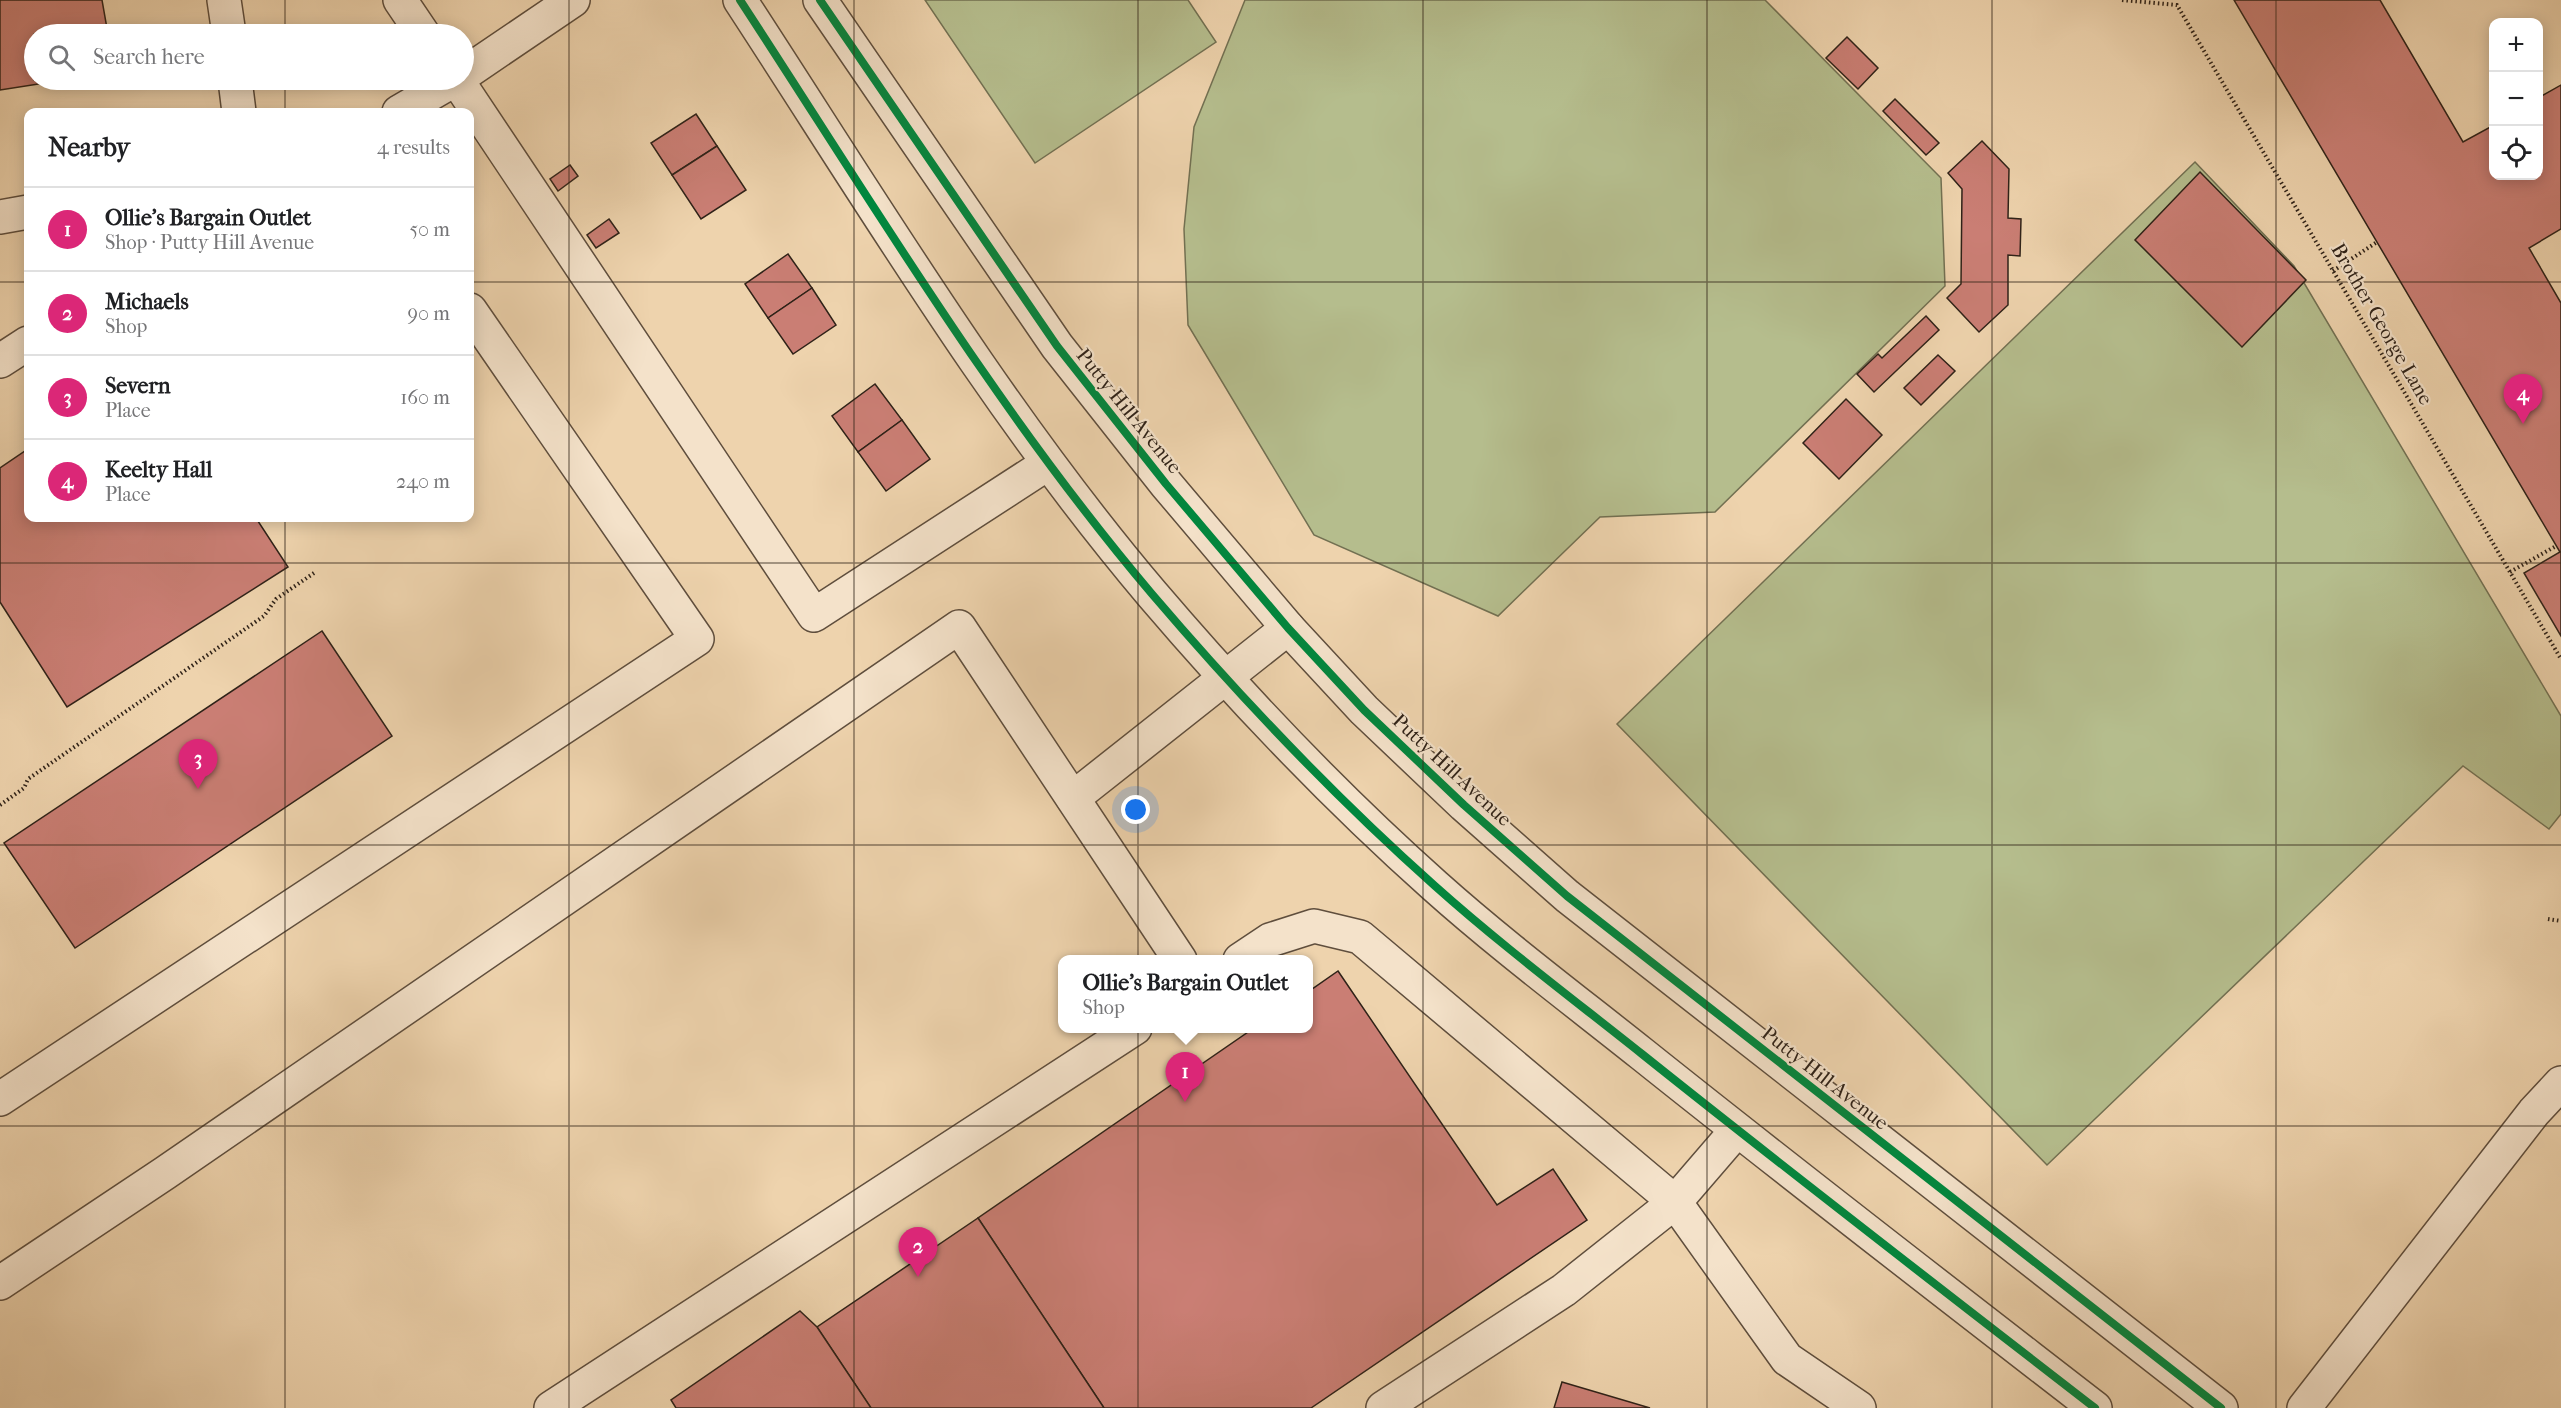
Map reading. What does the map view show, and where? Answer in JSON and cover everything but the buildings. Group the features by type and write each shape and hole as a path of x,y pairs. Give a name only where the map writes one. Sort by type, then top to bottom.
{"street":[{"path":"224,0 228,24"},
{"path":"400,0 416,24"},
{"path":"474,67 573,0"},
{"path":"740,0 958,333 1047,464 1153,594 1320,776 1434,885 1737,1130 2095,1408"},
{"name":"Putty Hill Avenue","path":"820,0 1057,346 1166,484 1288,628 1381,726 1464,805 1567,896 2221,1408"},
{"path":"236,90 238,108"},
{"path":"406,108 438,90"},
{"path":"463,90 814,615 1047,464"},
{"path":"0,217 24,213"},
{"path":"0,1099 697,639 474,316"},
{"path":"0,361 24,346"},
{"path":"0,1283 165,1173 959,627 1177,955"},
{"path":"1073,798 1288,628"},
{"path":"1248,955 1270,940 1314,926 1360,937 1675,1202 1787,1359 1859,1408"},
{"path":"551,1408 1129,1033"},
{"path":"2304,1408 2534,1112 2561,1083"},
{"path":"1383,1408 1564,1290 1675,1202 1737,1130"}],"path":[{"path":"2122,0 2177,5"},
{"path":"2334,271 2377,242"},
{"path":"2510,572 2556,546"},
{"path":"0,805 24,788 28,779 264,616 276,599 314,573"},
{"path":"2548,919 2561,921"}],"green space":[{"path":"925,0 1188,0 1216,42 1035,163"},
{"path":"1245,0 1765,0 1941,178 1945,286 1715,512 1600,517 1498,616 1314,535 1188,325 1184,229 1194,127"},
{"path":"2195,162 2294,266 2561,716 2561,814 2549,829 2463,766 2047,1165 1617,724"}],"cycle path":[{"path":"740,0 937,304 1040,452 1152,594 1288,744 1397,852 1537,972 2095,1408"},
{"path":"820,0 1057,346 1166,484 1288,628 1364,710 1464,805 1567,896 2221,1408"}],"place":[{"name":"Keelty Hall","path":"2523,424"},
{"name":"Severn","path":"198,789"},
{"name":"Ollie's Bargain Outlet","path":"1185,1102"},
{"name":"Michaels","path":"918,1277"}]}
